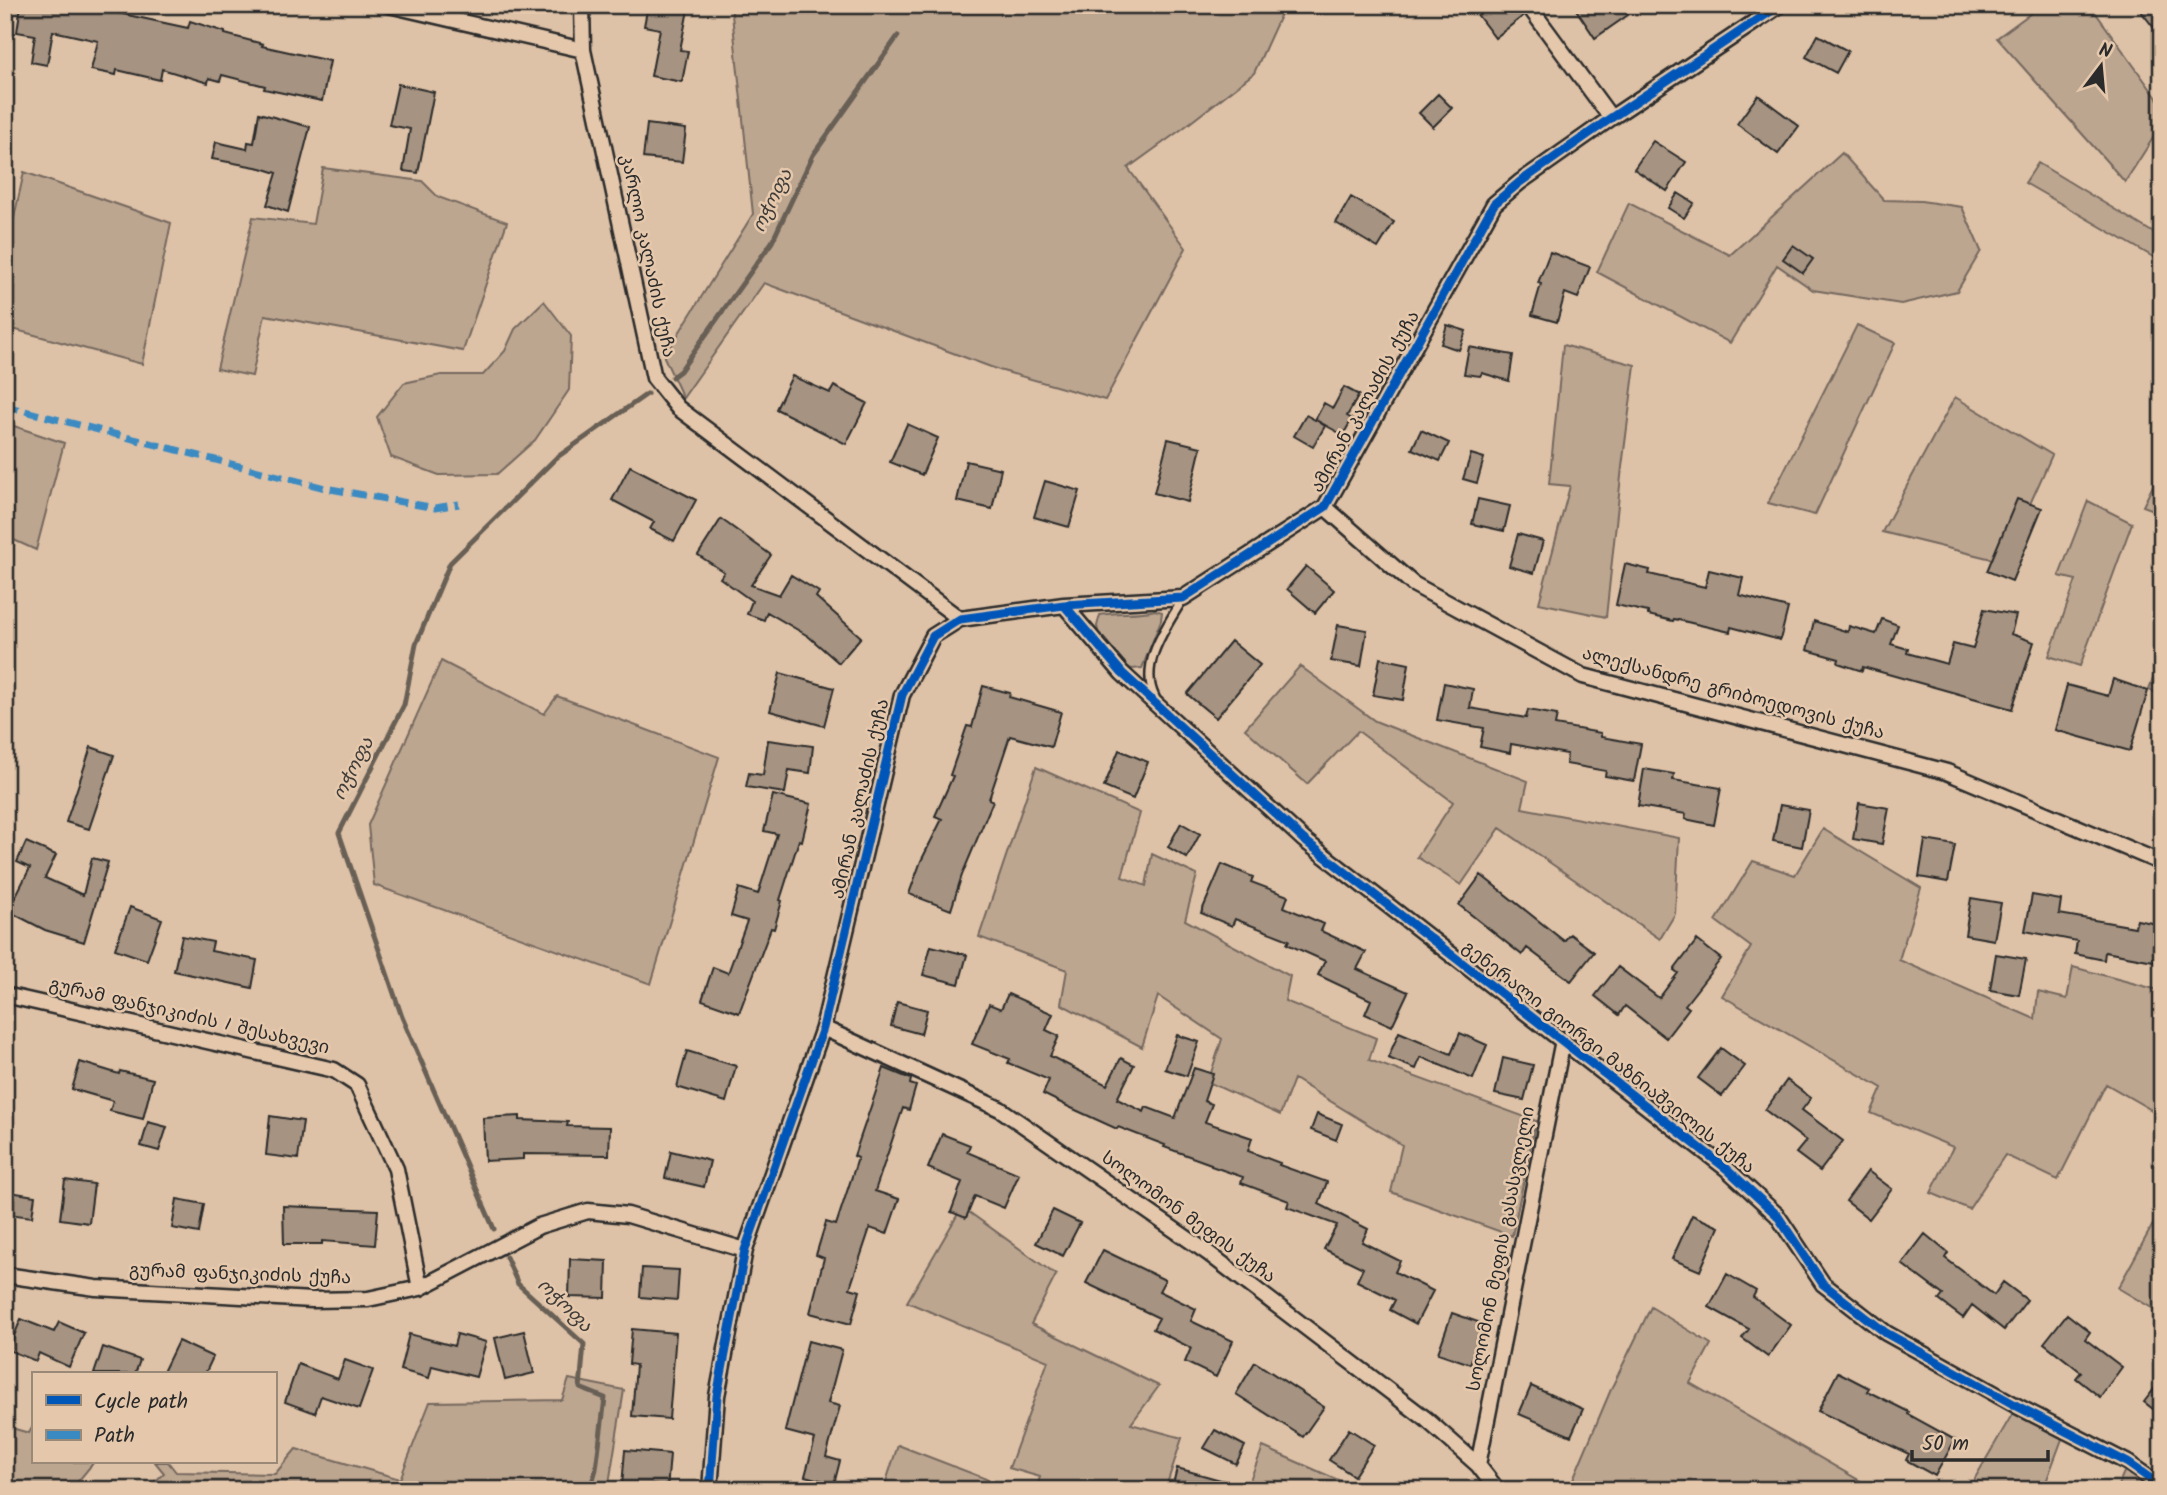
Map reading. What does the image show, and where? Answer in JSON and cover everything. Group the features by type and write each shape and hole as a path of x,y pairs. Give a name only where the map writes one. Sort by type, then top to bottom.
{"street":[{"path":"389,5 583,50"},
{"name":"კარლო კალაძის ქუჩა","path":"582,5 583,50 654,378 678,408 960,619"},
{"path":"1528,5 1611,118"},
{"name":"ამირან კალაძის ქუჩა","path":"710,1490 717,1396 745,1250 822,1028 902,695 933,636 960,619 1064,605 1184,598 1325,507 1494,204 1520,182 1611,118 1780,5"},
{"name":"ალექსანდრე გრიბოედოვის ქუჩა","path":"1325,507 1413,584 1583,676 1947,772 2162,863"},
{"name":"გენერალი გიორგი მაზნიაშვილის ქუჩა","path":"1064,605 1122,673 1304,840 1563,1040 1727,1170 1777,1214 1823,1284 1886,1333 2017,1406 2128,1463 2162,1487"},
{"name":"გურამ ფანჯიკიძის I შესახვევი","path":"5,995 334,1070 357,1084 396,1169 420,1288"},
{"name":"სოლომონ მეფის ქუჩა","path":"822,1028 1000,1109 1208,1252 1426,1419 1478,1465 1495,1490"},
{"name":"სოლომონ მეფის გასასვლელი","path":"1478,1465 1563,1040"},
{"name":"გურამ ფანჯიკიძის ქუჩა","path":"5,1275 96,1289 312,1300 368,1299 420,1288 539,1226 589,1211 628,1214 745,1250"}],"lane":[{"name":"გენერალი გიორგი მაზნიაშვილის ქუჩა","path":"1161,709 1152,691 1149,674 1164,632 1184,598"}],"shaded area":[{"path":"731,5 1285,5 1254,73 1128,168 1186,248 1105,400 999,370 764,283 683,398 664,357 753,214"},
{"path":"2042,5 2090,5 2162,105 2162,124 2125,182 1997,38"},
{"path":"1842,153 1884,200 1921,201 1962,207 1981,251 1957,291 1901,304 1813,290 1777,265 1730,343 1597,272 1629,203 1730,255"},
{"path":"2038,163 2162,238 2162,262 2025,183"},
{"path":"323,168 422,181 438,197 507,222 463,351 265,315 252,376 217,369 253,217 313,224"},
{"path":"24,172 171,223 142,364 5,327 5,259"},
{"path":"544,301 571,336 569,390 535,440 497,474 439,475 391,457 377,417 404,383 441,375 483,375 505,351 515,329"},
{"path":"1857,325 1895,343 1815,515 1768,503"},
{"path":"1563,345 1635,365 1606,617 1539,603 1570,486 1549,484"},
{"path":"1955,397 2052,455 2004,562 1882,532"},
{"path":"5,423 64,443 36,550 5,536"},
{"path":"2162,467 2162,513 2143,506"},
{"path":"2088,501 2132,523 2080,666 2049,656 2076,580 2059,576"},
{"path":"1155,610 1162,612 1161,620 1142,668 1132,669 1123,664 1099,636 1097,626 1100,615"},
{"path":"2162,652 2162,695 2149,690"},
{"path":"441,661 544,714 557,696 719,757 651,984 374,885 368,825"},
{"path":"1300,666 1375,721 1528,781 1522,808 1679,838 1675,914 1660,939 1500,828 1461,885 1417,857 1453,802 1358,731 1307,784 1245,729"},
{"path":"1036,767 1140,813 1122,877 1146,886 1152,854 1197,875 1185,920 1290,976 1285,1001 1376,1038 1369,1060 1536,1121 1512,1236 1391,1192 1402,1145 1294,1079 1280,1115 1208,1082 1222,1039 1158,996 1142,1047 1061,1004 1067,970 979,937"},
{"path":"1823,829 1921,888 1899,960 2035,1019 2038,992 2067,999 2073,967 2162,991 2154,1023 2162,1025 2162,1116 2106,1084 2058,1180 2005,1155 1969,1209 1931,1193 1953,1147 1871,1113 1882,1088 1722,996 1751,947 1716,921 1753,861 1795,875"},
{"path":"962,1207 1056,1275 1031,1324 1159,1386 1131,1424 1182,1438 1165,1490 1036,1490 1040,1477 1009,1468 1048,1361 907,1302"},
{"path":"2162,1208 2162,1314 2118,1288"},
{"path":"1651,1307 1711,1344 1690,1383 1876,1490 1595,1490 1573,1479 1612,1387"},
{"path":"569,1379 624,1390 608,1490 146,1490 164,1473 157,1464 170,1464 176,1472 275,1474 296,1449 400,1479 430,1402 562,1400"},
{"path":"2017,1406 2065,1431 2043,1490 1968,1490"},
{"path":"5,1426 29,1433 32,1428 32,1464 92,1464 71,1490 5,1490"},
{"path":"898,1445 989,1480 986,1490 884,1488"},
{"path":"1263,1447 1361,1490 1246,1490"},
{"path":"2128,1463 2162,1490 2116,1490"}],"building":[{"path":"21,5 111,5 109,11 188,28 190,21 263,44 262,46 330,61 322,101 264,89 265,86 222,75 220,81 209,78 208,83 162,69 160,80 117,70 116,75 91,70 98,41 53,31 47,65 31,62 35,35 17,32"},
{"path":"648,5 689,5 680,50 688,51 682,82 651,76 660,29 644,26"},
{"path":"1470,5 1515,5 1523,16 1495,38"},
{"path":"1573,5 1622,5 1628,15 1595,38"},
{"path":"2136,5 2162,5 2162,38"},
{"path":"1818,35 1848,51 1836,73 1806,57"},
{"path":"398,84 434,92 418,173 403,171 410,129 389,125"},
{"path":"1438,94 1452,108 1433,127 1419,113"},
{"path":"1758,95 1799,126 1778,154 1737,124"},
{"path":"259,113 310,127 288,212 267,205 277,173 212,159 216,142 247,149 248,142 254,143"},
{"path":"647,124 686,129 682,162 643,158"},
{"path":"1653,141 1686,162 1667,191 1634,169"},
{"path":"1678,193 1694,203 1684,218 1668,208"},
{"path":"1351,197 1394,222 1378,248 1336,223"},
{"path":"1793,245 1813,259 1803,273 1783,259"},
{"path":"1550,252 1590,267 1578,298 1565,293 1557,322 1532,315 1541,284 1538,283"},
{"path":"1447,325 1466,331 1459,350 1441,344"},
{"path":"1469,347 1513,355 1509,381 1482,373 1480,376 1464,374"},
{"path":"792,376 830,393 834,386 867,403 846,444 776,409"},
{"path":"1344,387 1359,395 1347,416 1352,419 1343,435 1316,420 1325,426 1313,447 1294,436 1306,415 1315,420 1324,403 1333,408"},
{"path":"907,424 938,438 922,475 890,462"},
{"path":"1421,430 1449,443 1440,461 1412,449"},
{"path":"1168,439 1201,447 1188,502 1154,493"},
{"path":"1471,454 1484,458 1477,483 1463,479"},
{"path":"966,461 1001,469 992,509 957,501"},
{"path":"630,466 696,500 674,541 650,529 654,522 612,500"},
{"path":"1045,481 1080,491 1069,527 1034,517"},
{"path":"1478,499 1510,506 1504,531 1472,524"},
{"path":"2017,499 2042,508 2012,581 1987,571"},
{"path":"721,519 771,555 751,585 779,595 791,575 819,592 816,597 861,637 839,663 808,636 767,612 764,620 747,614 752,601 720,578 724,572 698,555"},
{"path":"1518,534 1543,541 1534,573 1509,566"},
{"path":"1625,564 1650,570 1649,574 1705,587 1709,570 1743,578 1739,595 1788,608 1780,640 1731,627 1730,632 1674,619 1673,621 1616,605"},
{"path":"1306,566 1334,590 1315,613 1287,589"},
{"path":"1984,609 2016,615 2011,634 2034,642 2012,709 1863,667 1862,671 1838,663 1839,659 1807,650 1814,621 1848,632 1849,626 1876,634 1882,619 1898,625 1891,644 1908,649 1907,653 1947,664 1953,644 1973,649"},
{"path":"1338,625 1367,630 1361,666 1331,661"},
{"path":"1231,641 1260,665 1216,718 1187,694"},
{"path":"1380,658 1409,664 1403,700 1373,695"},
{"path":"780,673 834,688 824,726 770,711"},
{"path":"2113,679 2148,691 2130,751 2055,730 2067,685 2108,696"},
{"path":"1444,683 1473,689 1470,708 1526,718 1528,710 1557,715 1555,725 1601,733 1601,737 1641,744 1634,781 1605,776 1606,771 1566,764 1567,754 1511,744 1510,753 1480,747 1484,728 1437,720"},
{"path":"983,686 1010,693 1009,697 1061,712 1051,747 1010,736 989,799 993,801 962,875 951,910 909,894 921,861 942,819 935,816 953,776 950,775 967,726 972,727"},
{"path":"768,740 813,746 810,773 789,770 785,793 746,787 749,773 763,775"},
{"path":"91,747 114,755 89,829 66,822"},
{"path":"1119,750 1148,762 1133,799 1104,787"},
{"path":"1644,769 1674,774 1673,780 1721,788 1714,825 1685,819 1686,814 1638,806"},
{"path":"773,795 811,804 802,841 799,840 780,900 782,901 774,929 771,928 739,1013 702,1000 713,967 728,973 747,921 731,916 739,888 758,894 777,834 764,831"},
{"path":"1859,803 1889,808 1882,844 1853,839"},
{"path":"1780,805 1809,810 1802,847 1773,841"},
{"path":"1181,823 1200,834 1187,858 1168,847"},
{"path":"1925,840 1955,845 1948,882 1919,877"},
{"path":"26,842 56,855 45,878 83,895 92,858 108,862 84,942 45,930 8,911 30,868 17,862"},
{"path":"1222,864 1253,877 1251,882 1288,896 1284,907 1324,924 1321,931 1366,952 1357,969 1408,992 1392,1026 1365,1014 1371,1000 1318,975 1325,961 1287,944 1289,940 1235,919 1232,926 1201,913"},
{"path":"1481,875 1564,941 1570,934 1594,952 1571,981 1527,948 1522,955 1459,905"},
{"path":"2032,895 2061,900 2059,914 2135,927 2137,920 2162,925 2159,962 2105,952 2104,960 2075,954 2077,941 2025,931"},
{"path":"1971,898 2001,903 1994,940 1965,935"},
{"path":"130,907 162,919 147,960 115,949"},
{"path":"182,936 213,942 211,951 257,960 252,988 174,971"},
{"path":"1697,940 1721,959 1685,1005 1689,1008 1666,1038 1625,1006 1619,1015 1595,996 1618,967 1659,998 1678,973 1674,970"},
{"path":"931,946 967,955 959,984 923,975"},
{"path":"1996,954 2026,959 2019,995 1990,990"},
{"path":"1008,994 1053,1014 1046,1030 1059,1036 1050,1056 1107,1085 1121,1058 1134,1065 1117,1099 1144,1112 1146,1107 1175,1118 1194,1068 1213,1074 1204,1101 1212,1104 1205,1122 1252,1138 1248,1151 1327,1182 1319,1204 1368,1229 1362,1242 1400,1261 1395,1272 1433,1291 1416,1324 1390,1310 1395,1300 1357,1281 1363,1268 1324,1249 1337,1225 1287,1207 1289,1201 1241,1183 1243,1177 1118,1127 1117,1129 1069,1107 1043,1094 1049,1080 1008,1063 1010,1059 972,1044 989,1004 1001,1009"},
{"path":"897,1002 927,1010 921,1034 891,1026"},
{"path":"1399,1032 1451,1054 1460,1033 1487,1045 1473,1079 1421,1057 1416,1069 1388,1058"},
{"path":"1177,1035 1199,1042 1187,1076 1165,1069"},
{"path":"1721,1048 1745,1066 1722,1096 1698,1078"},
{"path":"687,1051 736,1066 726,1102 677,1087"},
{"path":"1503,1058 1533,1065 1524,1100 1495,1094"},
{"path":"80,1062 119,1074 120,1071 153,1079 143,1119 110,1111 113,1101 72,1089"},
{"path":"884,1068 911,1079 910,1084 916,1086 909,1110 903,1108 875,1191 899,1199 887,1234 870,1228 850,1288 860,1291 851,1324 810,1313 824,1258 816,1255 826,1222 836,1225 858,1158 854,1156"},
{"path":"1787,1080 1811,1098 1802,1110 1843,1141 1820,1171 1796,1153 1806,1141 1765,1110"},
{"path":"1317,1114 1342,1124 1336,1140 1311,1130"},
{"path":"270,1116 303,1121 298,1159 266,1155"},
{"path":"520,1116 520,1120 568,1122 567,1126 610,1127 609,1155 523,1154 523,1159 485,1161 483,1118"},
{"path":"148,1122 167,1127 159,1151 141,1146"},
{"path":"942,1134 970,1145 967,1152 1019,1174 1004,1208 975,1196 966,1218 951,1212 962,1182 928,1168"},
{"path":"671,1151 710,1161 704,1187 665,1178"},
{"path":"1868,1171 1892,1189 1869,1219 1846,1201"},
{"path":"65,1180 94,1184 89,1223 60,1219"},
{"path":"10,1192 35,1196 32,1217 7,1214"},
{"path":"177,1199 204,1204 199,1233 172,1228"},
{"path":"283,1206 378,1210 375,1245 322,1241 322,1244 284,1244"},
{"path":"1053,1210 1080,1223 1063,1256 1036,1243"},
{"path":"1692,1215 1719,1227 1700,1271 1672,1259"},
{"path":"1925,1234 1948,1253 1945,1258 1994,1295 2003,1282 2027,1300 2004,1330 1972,1305 1963,1318 1939,1300 1943,1295 1902,1264"},
{"path":"1103,1250 1165,1280 1159,1291 1196,1309 1191,1321 1233,1341 1216,1377 1185,1362 1191,1348 1153,1329 1159,1318 1086,1283"},
{"path":"570,1259 607,1261 606,1298 569,1297"},
{"path":"642,1268 679,1270 677,1300 640,1297"},
{"path":"1727,1274 1756,1291 1753,1297 1791,1325 1768,1357 1742,1338 1749,1329 1709,1307"},
{"path":"1452,1313 1484,1324 1470,1364 1438,1353"},
{"path":"2067,1314 2090,1332 2085,1339 2122,1367 2100,1397 2076,1378 2081,1372 2044,1343"},
{"path":"21,1319 54,1332 59,1322 84,1333 69,1367 39,1353 36,1361 8,1350"},
{"path":"632,1329 676,1333 669,1419 632,1416 636,1365 629,1364"},
{"path":"524,1331 534,1373 505,1380 495,1338"},
{"path":"409,1334 454,1346 457,1334 486,1342 476,1377 432,1366 429,1378 400,1370"},
{"path":"178,1341 213,1357 206,1372 163,1372"},
{"path":"808,1341 842,1350 828,1403 840,1406 826,1457 840,1461 834,1484 805,1476 815,1439 785,1431"},
{"path":"103,1347 140,1360 136,1372 95,1372"},
{"path":"345,1360 373,1370 359,1409 321,1396 315,1413 285,1402 298,1364 338,1379"},
{"path":"1255,1362 1324,1407 1303,1437 1236,1394"},
{"path":"1838,1372 1955,1440 1935,1476 1906,1460 1909,1454 1818,1411"},
{"path":"2162,1379 2162,1416 2144,1402"},
{"path":"1531,1386 1583,1409 1571,1436 1519,1414"},
{"path":"1349,1429 1374,1445 1354,1476 1329,1460"},
{"path":"1215,1430 1245,1446 1236,1464 1204,1448"},
{"path":"625,1450 670,1454 667,1490 622,1486"},
{"path":"1177,1468 1239,1485 1239,1490 1172,1488"}],"waterway":[{"name":"ოჭოფა","path":"672,377 680,371 772,242 813,155 898,36"},
{"name":"ოჭოფა","path":"494,1229 402,1017 339,833 404,705 416,644 450,563 556,458 647,394"},
{"name":"ოჭოფა","path":"506,1257 518,1284 584,1344 580,1388 605,1398 596,1469 590,1490"}],"marked path":[{"path":"5,406 325,488 435,508 459,504"}],"cycle path":[{"path":"710,1490 717,1396 745,1250 823,1028 902,695 933,636 960,619 1064,605 1183,598 1325,507 1494,204 1520,182 1611,118 1780,5"},
{"path":"1064,605 1122,673 1304,840 1727,1169 1777,1215 1823,1284 1886,1333 2017,1406 2128,1463 2162,1487"}]}
